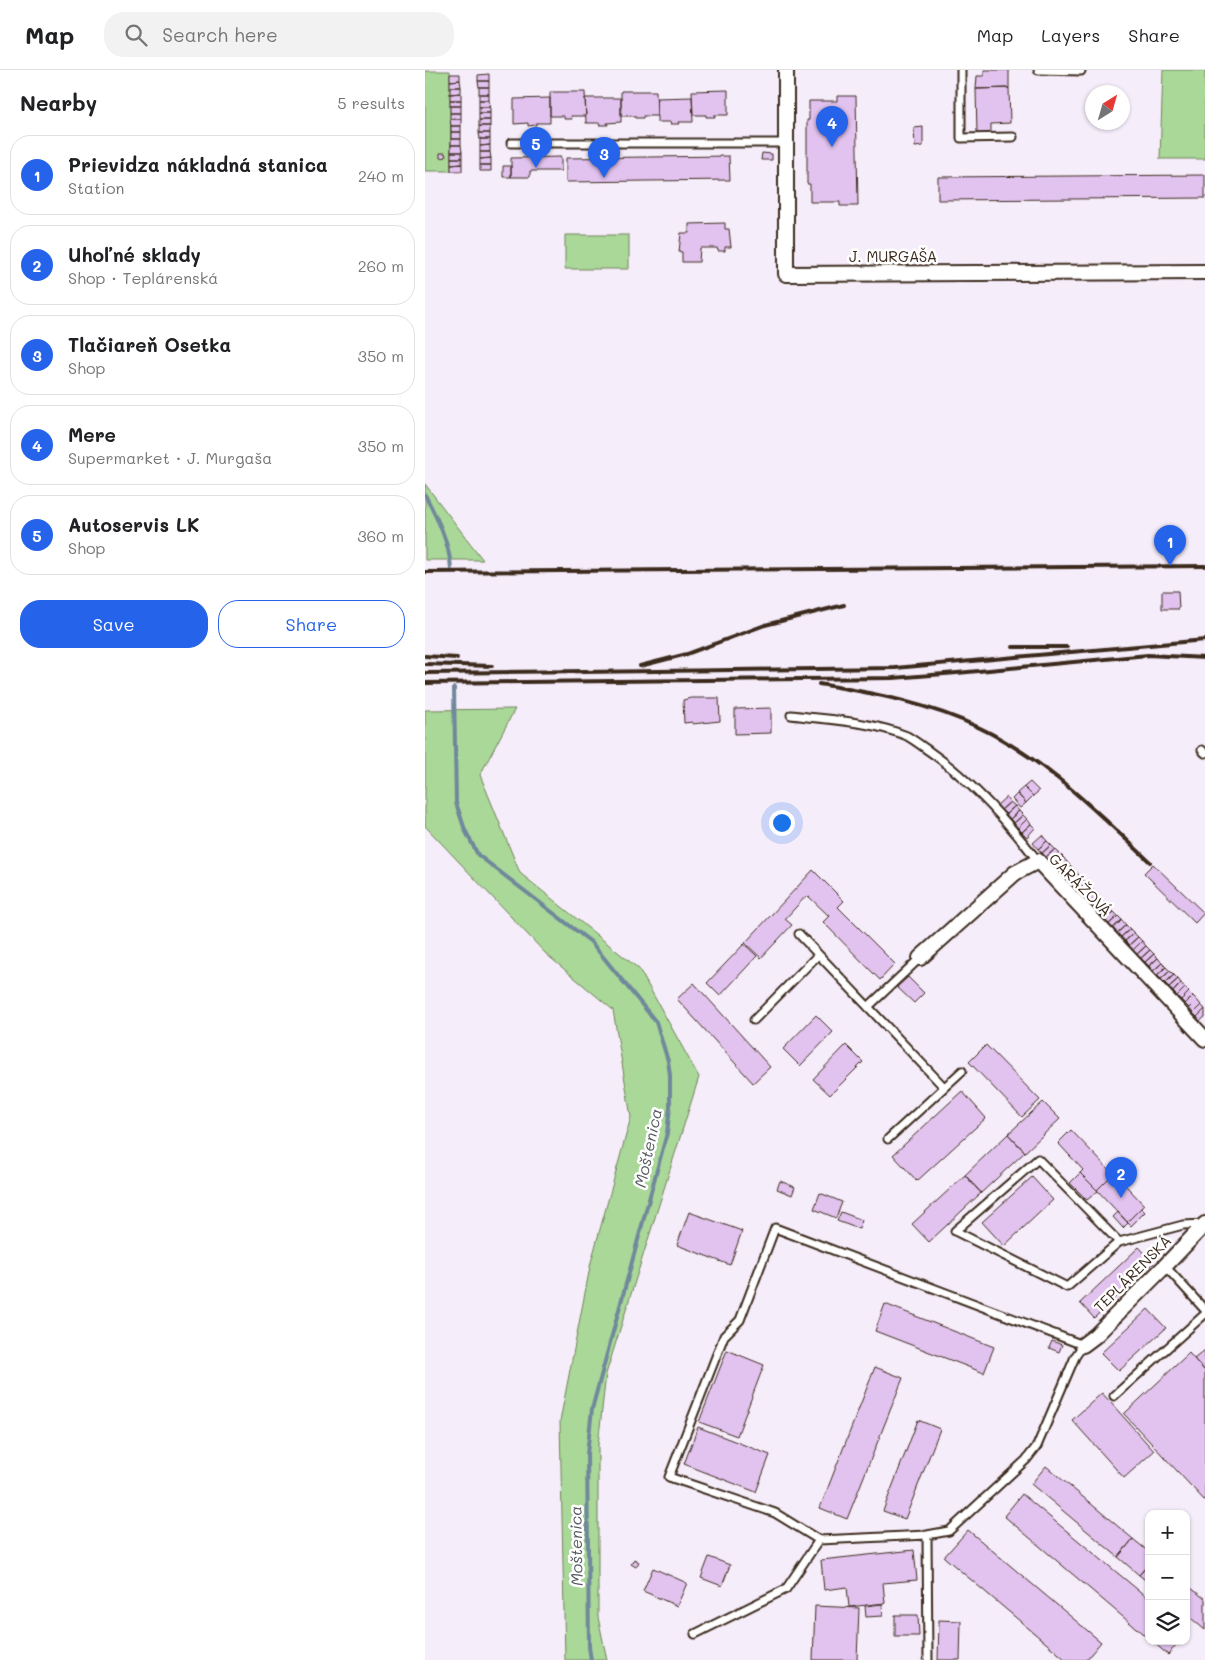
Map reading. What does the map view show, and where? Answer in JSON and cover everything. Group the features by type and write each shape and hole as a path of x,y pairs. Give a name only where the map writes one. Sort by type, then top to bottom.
{"street":[{"name":"J. MURGAŠA","path":"786,70 786,274 1205,272"},
{"name":"GARÁŽOVÁ","path":"920,958 1015,873 1038,861 1205,1039"},
{"name":"TEPLÁRENSKÁ","path":"1083,1345 1095,1336 1205,1224"}],"lane":[{"path":"961,70 961,138 1013,137"},
{"path":"1038,70 1081,71"},
{"path":"511,143 786,143"},
{"path":"791,715 879,727 908,737 945,762 993,807 1038,861"},
{"path":"799,934 944,1087"},
{"path":"754,1020 818,955"},
{"path":"868,1006 920,958"},
{"path":"888,1139 962,1071"},
{"path":"1119,1242 1038,1159 955,1231 1067,1287 1119,1242 1183,1225 1205,1224"},
{"path":"775,1228 1083,1345 1075,1357 1037,1446 1026,1460 949,1531 927,1535 819,1540 775,1513 669,1476 724,1336 740,1320 775,1228"},
{"path":"1165,1266 1205,1310"},
{"path":"1114,1396 1205,1314"},
{"path":"927,1535 928,1660"},
{"path":"695,1634 786,1589 819,1540"}],"green space":[{"path":"1163,70 1205,70 1205,159 1160,159"},
{"path":"425,71 450,71 451,171 425,171"},
{"path":"565,235 629,235 629,269 565,269"},
{"path":"425,484 483,560 425,560"},
{"path":"515,709 480,775 520,873 639,969 699,1077 606,1374 598,1445 598,1617 607,1660 565,1660 560,1421 591,1262 631,1117 613,1010 546,954 425,826 425,710"}],"building":[{"path":"984,70 1009,70 1009,88 976,89 977,76 984,76"},
{"path":"450,74 460,74 460,80 450,81"},
{"path":"489,74 489,81 478,81 478,75"},
{"path":"460,80 461,87 450,87 450,81"},
{"path":"478,81 489,81 489,87 479,87"},
{"path":"450,87 461,87 461,93 450,94"},
{"path":"479,87 489,87 489,94 479,94"},
{"path":"1009,88 1010,123 991,124 991,135 977,135 976,89"},
{"path":"728,90 728,115 706,117 706,115 693,115 692,91"},
{"path":"621,91 656,91 657,116 635,118 635,116 621,116"},
{"path":"550,92 585,92 586,116 571,116 572,119 564,119 564,116 550,116"},
{"path":"461,93 461,100 450,100 450,94"},
{"path":"479,94 489,94 489,100 479,100"},
{"path":"837,96 856,96 858,206 840,206 840,202 810,202 810,184 807,184 807,120 809,120 809,101 837,101"},
{"path":"692,97 693,122 670,124 671,122 657,122 657,98"},
{"path":"550,98 550,123 536,123 536,125 528,126 528,123 514,124 514,99"},
{"path":"585,98 621,98 621,122 607,123 608,125 586,123"},
{"path":"450,100 461,100 461,106 450,106"},
{"path":"479,100 489,100 490,107 479,107"},
{"path":"450,106 461,106 461,113 450,113"},
{"path":"479,107 490,107 490,113 479,113"},
{"path":"450,113 461,113 461,119 450,119"},
{"path":"479,113 490,113 490,120 479,120"},
{"path":"450,119 461,119 461,126 451,126"},
{"path":"479,120 490,120 490,126 479,126"},
{"path":"451,126 461,126 461,132 451,132"},
{"path":"479,126 490,126 490,133 479,133"},
{"path":"923,127 923,146 915,147 914,128"},
{"path":"451,132 461,132 461,139 451,139"},
{"path":"479,133 490,133 490,139 480,139"},
{"path":"451,139 461,139 461,145 451,145"},
{"path":"480,139 490,139 490,145 480,146"},
{"path":"451,145 461,145 462,152 451,152"},
{"path":"490,145 490,152 480,152 480,146"},
{"path":"451,152 462,152 462,158 451,158"},
{"path":"480,152 490,152 491,158 480,159"},
{"path":"440,153 445,153 446,157 440,158"},
{"path":"762,153 772,154 772,160 761,160"},
{"path":"729,156 730,180 566,182 566,158"},
{"path":"561,157 561,171 530,171 530,177 511,177 511,158"},
{"path":"451,158 462,158 462,164 451,165"},
{"path":"491,158 491,165 480,165 480,159"},
{"path":"462,164 462,171 451,171 451,165"},
{"path":"480,165 491,165 491,171 480,171"},
{"path":"503,166 511,166 511,177 503,177"},
{"path":"1205,175 1205,198 938,200 938,177"},
{"path":"725,223 725,229 729,229 731,247 725,247 725,251 718,251 717,248 700,248 699,262 682,262 682,252 679,252 681,233 689,233 689,224"},
{"path":"1162,591 1178,591 1179,609 1162,609"},
{"path":"691,698 719,698 720,721 684,723 683,700"},
{"path":"771,708 771,733 735,734 735,709"},
{"path":"1030,782 1039,791 1033,796 1024,787"},
{"path":"1024,787 1033,796 1026,803 1017,793"},
{"path":"1017,794 1026,803 1020,808 1012,799"},
{"path":"1006,797 1010,802 1001,810 997,805"},
{"path":"1010,802 1015,806 1006,814 1001,810"},
{"path":"1015,806 1019,811 1010,819 1006,814"},
{"path":"1019,811 1023,815 1014,823 1010,819"},
{"path":"1023,815 1027,819 1018,828 1014,823"},
{"path":"1027,819 1031,824 1022,832 1018,828"},
{"path":"1031,824 1035,828 1027,837 1022,832"},
{"path":"1042,835 1047,841 1038,849 1033,843"},
{"path":"1047,841 1051,845 1042,853 1038,849"},
{"path":"1051,845 1055,849 1046,857 1042,853"},
{"path":"1055,849 1059,853 1050,861 1046,857"},
{"path":"1059,853 1063,857 1054,866 1050,861"},
{"path":"1063,857 1067,862 1058,870 1054,866"},
{"path":"1067,862 1071,866 1062,874 1058,870"},
{"path":"1153,864 1204,913 1195,923 1144,873"},
{"path":"1071,866 1075,870 1066,878 1062,874"},
{"path":"813,870 844,901 838,907 895,964 880,980 823,922 829,916 807,895 785,919 792,925 761,958 745,943"},
{"path":"1075,870 1078,874 1070,882 1066,878"},
{"path":"1078,874 1082,878 1074,887 1070,882"},
{"path":"1082,878 1086,883 1078,891 1074,887"},
{"path":"1086,883 1090,887 1082,895 1078,891"},
{"path":"1090,887 1094,891 1086,899 1082,895"},
{"path":"1094,891 1098,895 1090,903 1086,899"},
{"path":"1098,895 1102,899 1094,907 1090,903"},
{"path":"1102,899 1106,903 1097,912 1094,907"},
{"path":"1106,903 1110,908 1102,916 1097,912"},
{"path":"1110,908 1114,912 1105,920 1102,916"},
{"path":"1114,912 1118,916 1109,924 1105,920"},
{"path":"1118,916 1122,920 1113,928 1109,924"},
{"path":"1122,920 1126,925 1117,933 1113,928"},
{"path":"1126,925 1130,929 1121,937 1117,933"},
{"path":"1130,929 1134,933 1125,941 1121,937"},
{"path":"1134,933 1138,937 1129,945 1125,941"},
{"path":"1138,937 1142,941 1133,950 1129,945"},
{"path":"1142,941 1146,946 1137,954 1133,950"},
{"path":"744,944 757,956 720,996 707,983"},
{"path":"1146,946 1150,950 1141,958 1137,954"},
{"path":"1150,950 1154,954 1145,962 1141,958"},
{"path":"1154,954 1158,958 1149,966 1145,962"},
{"path":"1158,958 1162,963 1153,971 1149,966"},
{"path":"1162,963 1166,967 1157,975 1153,971"},
{"path":"1166,967 1170,971 1161,979 1157,975"},
{"path":"1170,971 1174,975 1165,983 1161,979"},
{"path":"1174,975 1178,979 1169,987 1165,983"},
{"path":"908,977 924,993 914,1003 897,987"},
{"path":"1178,979 1181,983 1173,992 1169,987"},
{"path":"694,983 770,1067 753,1083 677,999"},
{"path":"1181,983 1185,988 1177,996 1173,992"},
{"path":"1185,988 1189,992 1181,1000 1177,996"},
{"path":"1189,992 1193,996 1185,1004 1181,1000"},
{"path":"1193,996 1197,1000 1189,1008 1185,1004"},
{"path":"1197,1000 1201,1005 1193,1013 1189,1008"},
{"path":"1201,1005 1205,1009 1197,1017 1193,1013"},
{"path":"1205,1009 1205,1017 1200,1021 1197,1017"},
{"path":"816,1015 833,1032 800,1066 783,1049"},
{"path":"846,1045 863,1062 830,1095 813,1079"},
{"path":"986,1045 1040,1100 1022,1117 969,1062"},
{"path":"962,1091 986,1118 917,1181 893,1155"},
{"path":"1043,1102 1060,1119 1025,1152 1008,1134"},
{"path":"1071,1130 1113,1174 1097,1190 1080,1173 1083,1170 1058,1143"},
{"path":"1008,1134 1025,1152 981,1193 965,1175"},
{"path":"1080,1173 1098,1191 1087,1200 1070,1183"},
{"path":"1114,1173 1144,1205 1127,1222 1097,1190"},
{"path":"965,1175 981,1193 929,1242 912,1224"},
{"path":"1032,1177 1053,1200 1004,1246 982,1222"},
{"path":"780,1181 795,1187 792,1195 777,1189"},
{"path":"820,1193 842,1202 836,1218 814,1209"},
{"path":"1141,1208 1145,1212 1131,1226 1127,1222"},
{"path":"689,1212 742,1231 730,1265 677,1245"},
{"path":"841,1212 862,1220 859,1229 837,1221"},
{"path":"1118,1212 1128,1223 1123,1228 1113,1217"},
{"path":"1139,1247 1154,1263 1094,1318 1080,1303"},
{"path":"885,1304 994,1347 984,1373 875,1331"},
{"path":"1148,1309 1166,1328 1119,1371 1101,1353"},
{"path":"1052,1341 1062,1345 1059,1352 1049,1348"},
{"path":"727,1350 764,1365 737,1436 699,1422"},
{"path":"1205,1350 1205,1371 1194,1359"},
{"path":"1189,1353 1205,1371 1205,1501 1124,1414"},
{"path":"875,1367 903,1378 847,1519 820,1508"},
{"path":"1102,1393 1154,1451 1124,1478 1072,1420"},
{"path":"918,1420 940,1429 905,1519 883,1511"},
{"path":"698,1427 770,1455 756,1492 684,1464"},
{"path":"1046,1466 1133,1539 1118,1557 1031,1484"},
{"path":"1022,1494 1145,1596 1145,1636 1004,1516"},
{"path":"968,1530 1101,1642 1086,1660 1066,1660 944,1557"},
{"path":"1133,1539 1145,1549 1145,1568 1139,1575 1118,1557"},
{"path":"914,1550 917,1580 883,1583 885,1603 849,1607 847,1587 824,1590 821,1560"},
{"path":"709,1557 730,1565 722,1586 701,1578"},
{"path":"634,1559 639,1562 636,1567 631,1564"},
{"path":"653,1568 687,1583 677,1606 643,1591"},
{"path":"1145,1568 1145,1580 1139,1575"},
{"path":"1190,1587 1205,1599 1205,1630 1190,1617"},
{"path":"882,1604 883,1616 866,1617 865,1606"},
{"path":"815,1606 859,1608 857,1660 813,1660"},
{"path":"895,1615 918,1615 919,1636 895,1636"},
{"path":"939,1620 961,1621 960,1660 938,1660"},
{"path":"1157,1645 1176,1645 1168,1655"}],"waterway":[{"name":"Moštenica","path":"425,495 445,539 451,568"},
{"name":"Moštenica","path":"454,688 456,803 465,830 478,855 591,942 656,1022 668,1061 670,1075 670,1107 667,1133 592,1409 587,1454 589,1647 591,1660"}],"railway":[{"path":"425,572 1205,566"},
{"path":"640,666 687,654 765,625 844,605"},
{"path":"582,672 895,668 1205,640"},
{"path":"1013,647 1067,647"},
{"path":"425,683 893,678 1148,655 1205,658"},
{"path":"425,656 457,658"},
{"path":"425,664 492,666"},
{"path":"425,673 587,671"},
{"path":"819,684 860,691 922,706 980,728 1027,755 1049,771 1150,862"}],"place":[{"name":"Mere","path":"832,147"},
{"name":"Autoservis LK","path":"536,168"},
{"name":"Tlačiareň Osetka","path":"604,178"},
{"name":"Prievidza nákladná stanica","path":"1170,566"},
{"name":"Uhoľné sklady","path":"1121,1198"}]}
